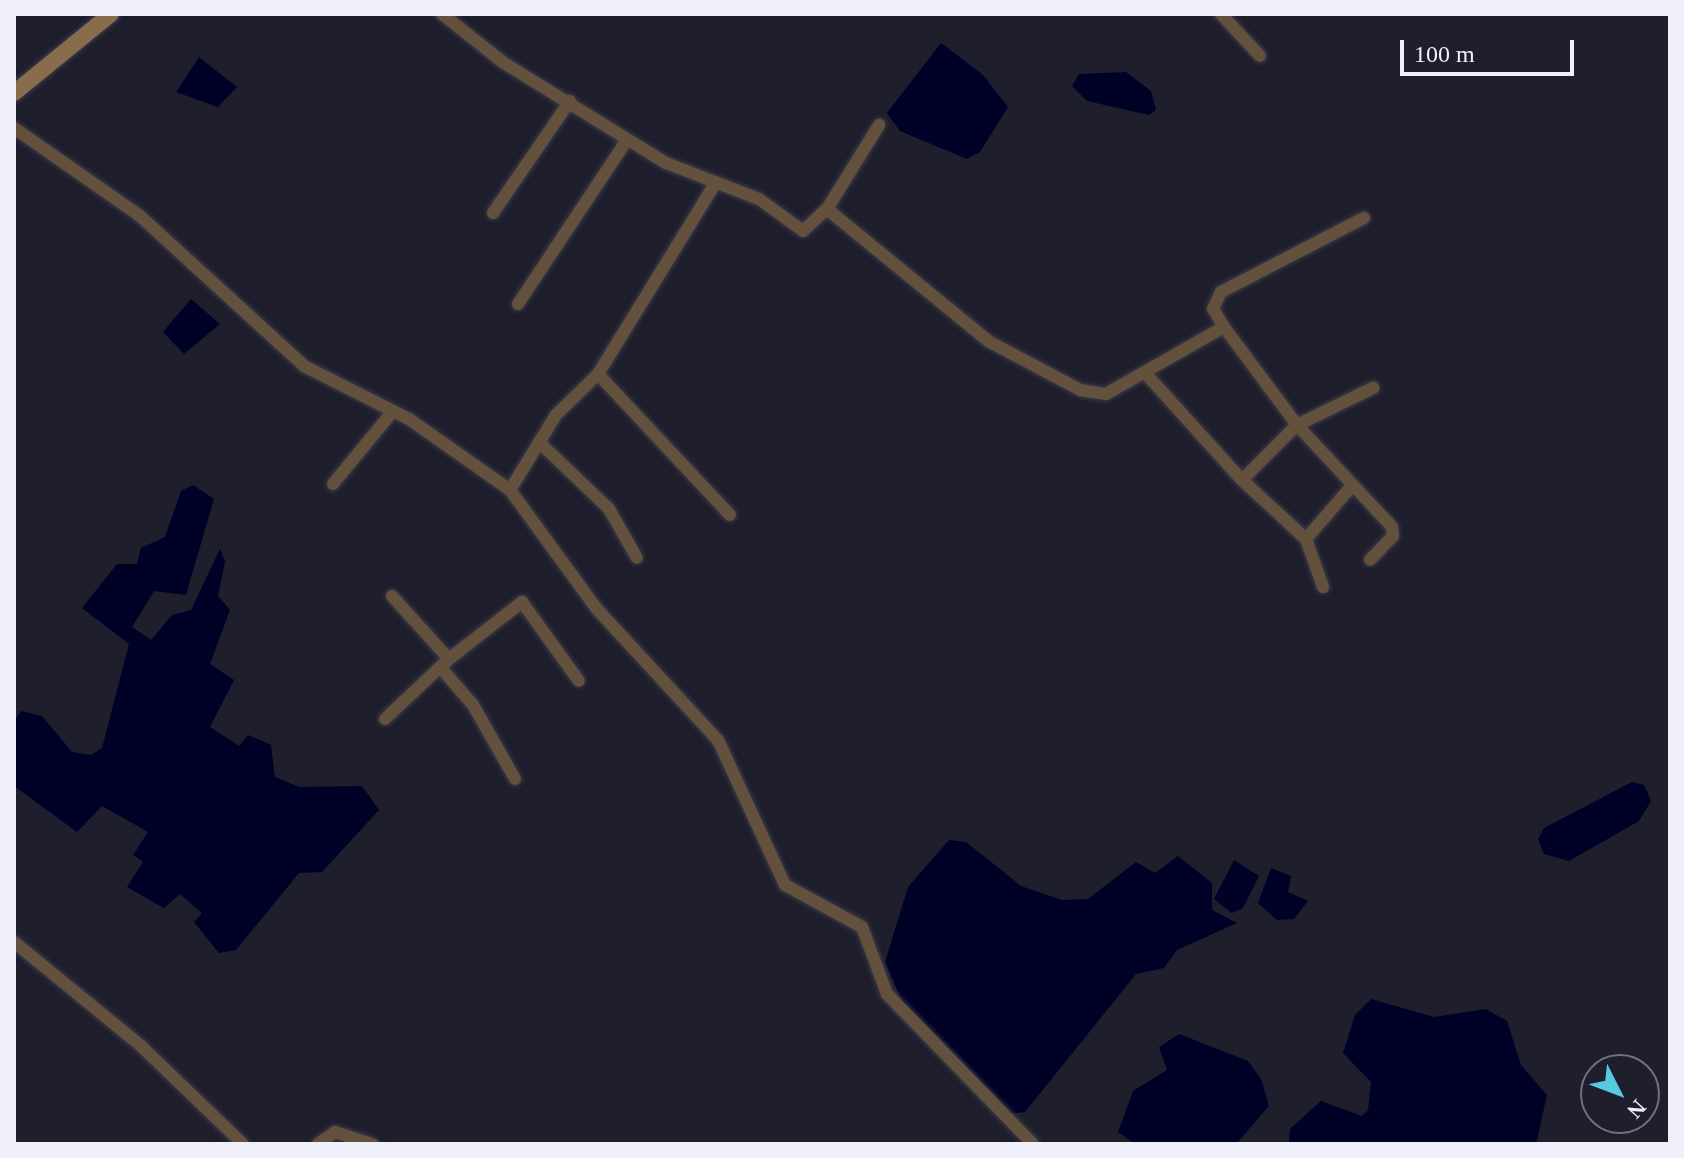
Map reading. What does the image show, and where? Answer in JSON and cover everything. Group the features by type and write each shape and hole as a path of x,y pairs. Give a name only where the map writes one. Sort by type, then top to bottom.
{"main road":[{"path":"14,93 111,14"}],"street":[{"path":"442,14 504,63 570,101 627,140 759,199 803,231 827,209 879,125"},
{"path":"1221,14 1260,56"},
{"path":"493,213 570,101"},
{"path":"14,128 140,216 304,366 393,411 510,490 596,608 718,740 785,885 862,927 887,994 1033,1144"},
{"path":"518,304 627,140"},
{"path":"510,490 539,442 598,374 716,182"},
{"path":"827,209 916,275 946,309 1031,367 1106,394 1147,375 1224,327"},
{"path":"1364,218 1221,292 1213,309 1297,425 1350,488 1392,527 1393,536 1370,560"},
{"path":"598,374 730,515"},
{"path":"1147,375 1242,480 1306,539 1323,587"},
{"path":"1242,480 1297,425 1373,388"},
{"path":"333,484 393,411"},
{"path":"539,442 609,509 637,558"},
{"path":"1306,539 1350,488"},
{"path":"392,596 445,663 515,779"},
{"path":"385,719 445,663 522,602 579,681"},
{"path":"14,942 141,1046 243,1144"},
{"path":"318,1144 335,1132 373,1144"}],"water":[{"path":"941,43 982,74 1008,107 980,152 967,159 900,131 887,113"},
{"path":"199,57 237,87 218,107 176,92"},
{"path":"1126,72 1151,91 1156,110 1149,115 1087,101 1072,86 1079,74"},
{"path":"191,299 220,324 184,354 163,332"},
{"path":"193,485 214,499 186,595 154,591 132,627 151,640 172,615 191,610 220,549 225,562 218,596 230,610 210,664 234,680 210,727 239,746 248,735 271,745 275,777 299,787 362,786 379,810 322,872 299,873 236,950 219,953 194,922 202,913 180,894 164,908 127,887 143,862 133,855 148,832 102,806 77,832 14,786 14,721 21,711 42,716 72,752 91,755 102,748 129,644 82,608 117,564 137,564 141,548 165,537 181,491"},
{"path":"1632,782 1644,785 1651,801 1639,821 1569,861 1544,854 1538,839 1544,828"},
{"path":"949,840 966,842 1021,886 1062,900 1088,899 1136,862 1155,873 1178,856 1212,883 1212,910 1237,923 1177,950 1164,968 1136,974 1025,1112 1008,1114 904,1006 885,962 908,887"},
{"path":"1234,860 1259,876 1243,908 1232,913 1214,899"},
{"path":"1271,868 1291,876 1288,892 1308,901 1294,919 1277,920 1258,903"},
{"path":"1371,999 1434,1017 1486,1009 1507,1021 1521,1065 1547,1095 1536,1144 1289,1144 1290,1129 1321,1101 1362,1116 1368,1110 1371,1082 1343,1053 1355,1015"},
{"path":"1179,1034 1248,1061 1261,1079 1269,1106 1236,1144 1135,1144 1118,1132 1133,1091 1167,1070 1159,1047"}]}
